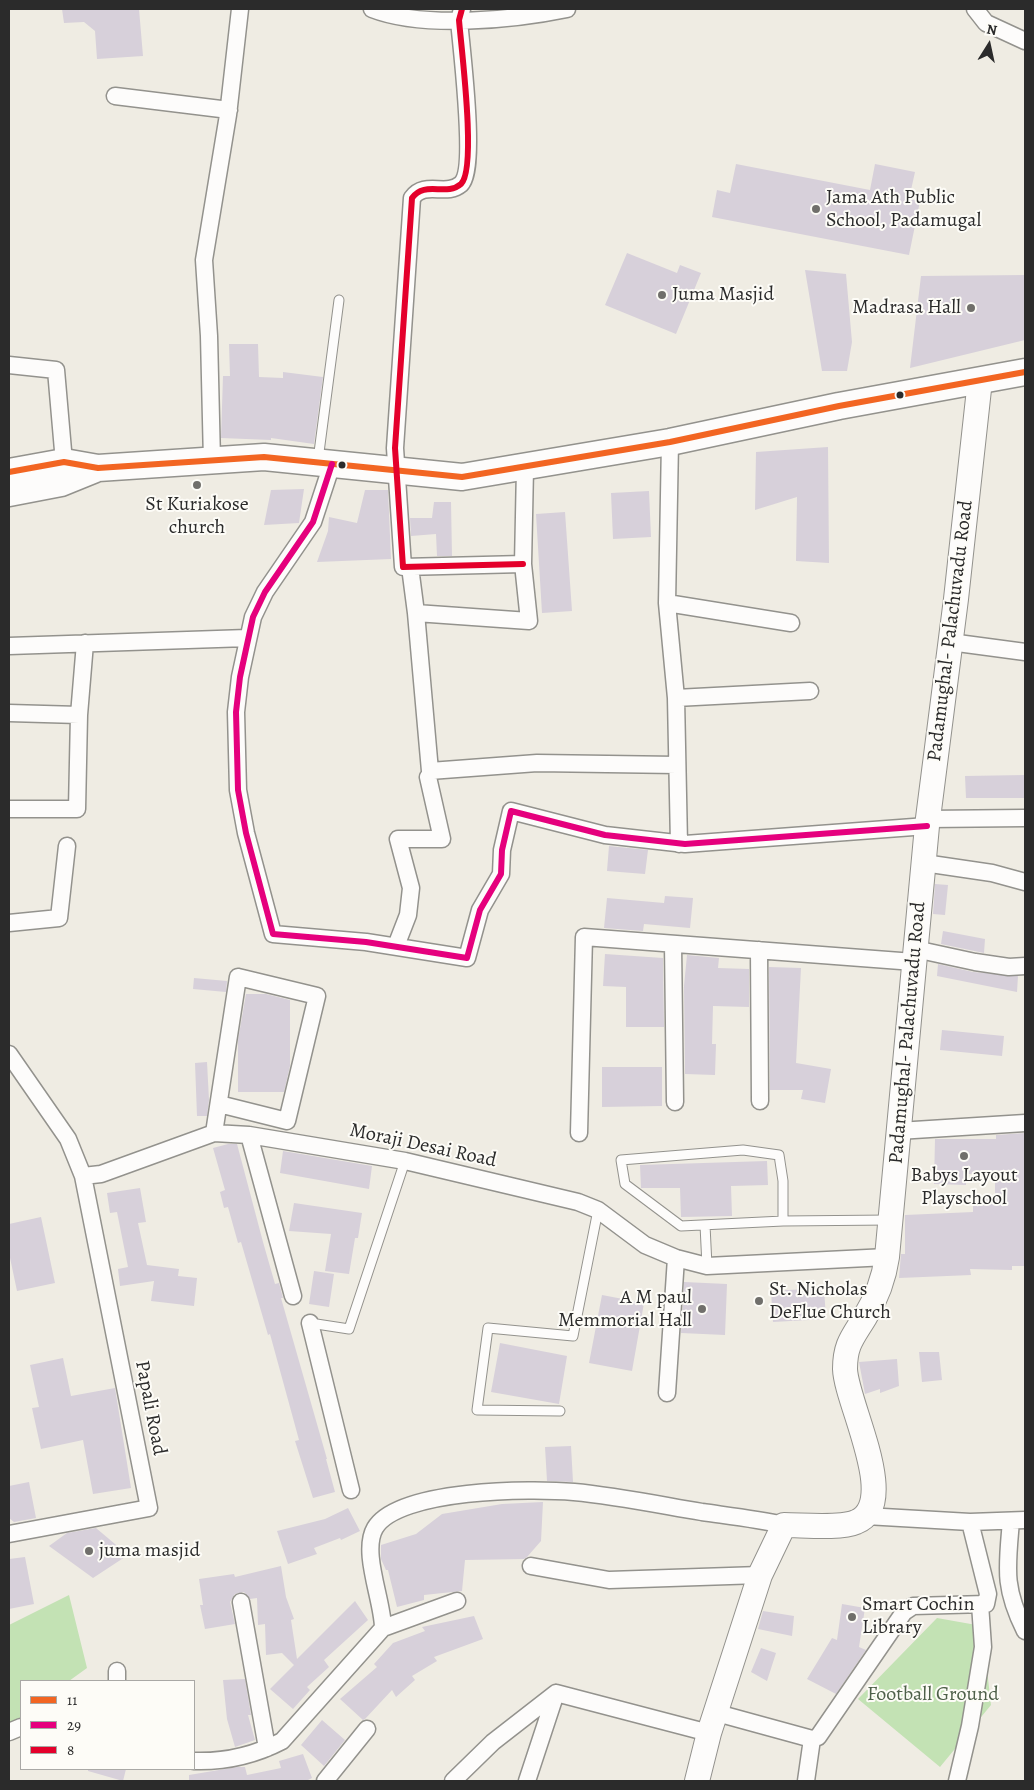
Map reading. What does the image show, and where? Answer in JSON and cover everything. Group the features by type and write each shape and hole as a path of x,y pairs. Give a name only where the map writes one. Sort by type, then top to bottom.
{"main road":[{"path":"9,472 64,462 98,468 264,457 462,477 525,468 670,442 797,414 1025,372"},
{"name":"Padamughal- Palachuvadu Road","path":"866,1516 872,1504 875,1484 845,1370 849,1341 865,1317 885,1275 927,822 980,380"},
{"path":"9,493 61,483 98,468"},
{"path":"697,1781 713,1723 760,1575 784,1525 855,1522 866,1516"}],"street":[{"path":"212,461 209,336 204,260 229,110 240,9"},
{"path":"372,9 383,13 436,21 460,14 568,9"},
{"path":"975,9 986,23 1025,41"},
{"path":"460,14 468,135 467,171 462,183 452,189 426,188 417,191 412,198 396,448 403,567 523,564"},
{"path":"115,96 229,110"},
{"path":"9,365 56,370 64,462"},
{"path":"670,442 667,603 676,698 679,844"},
{"path":"325,463 313,522 265,592 253,617 247,638 236,712 238,790 246,833 273,934 396,946 468,957 480,910 501,874 502,850 511,811 605,835 679,844 706,844 927,822 1025,818"},
{"path":"416,613 529,621 523,564 525,468"},
{"path":"410,567 430,771 537,763 678,765"},
{"path":"667,603 791,623"},
{"path":"9,646 247,638"},
{"path":"950,642 1025,652"},
{"path":"9,809 77,809 79,715 85,643"},
{"path":"676,698 810,691"},
{"path":"9,713 79,715"},
{"path":"396,946 408,914 411,888 398,840 442,839 428,778"},
{"path":"9,924 59,918 67,846"},
{"path":"924,862 992,873 1025,882"},
{"path":"579,1133 584,937 759,950 915,955 1009,967 1025,966"},
{"path":"673,944 674,1102"},
{"path":"759,950 760,1101"},
{"path":"214,1133 218,1104 238,977 317,996 287,1120 218,1104"},
{"path":"9,1054 68,1139 83,1176"},
{"path":"898,1131 1025,1123"},
{"name":"Moraji Desai Road","path":"83,1176 101,1174 214,1133 249,1135 405,1161 578,1202 598,1210 645,1245 676,1258 707,1266 887,1257"},
{"path":"249,1135 293,1296"},
{"name":"Papali Road","path":"9,1534 149,1508 83,1176"},
{"path":"668,1393 676,1258"},
{"path":"310,1323 350,1490"},
{"path":"383,1628 383,1614 370,1550 374,1529 384,1516 400,1507 449,1496 511,1491 574,1492 753,1518 784,1525"},
{"path":"866,1516 970,1522 1018,1520 1006,1577 1014,1610 1025,1632"},
{"path":"454,1781 493,1742 556,1693 713,1723 812,1738 818,1737 904,1612 913,1606 986,1604 988,1594 970,1522"},
{"path":"531,1566 609,1580 760,1575"},
{"path":"195,1761 218,1762 267,1748 282,1741 383,1628 457,1601"},
{"path":"241,1602 267,1748"},
{"path":"957,1781 970,1726 983,1646 980,1604"},
{"path":"527,1781 556,1693"},
{"path":"326,1781 367,1729"},
{"path":"806,1781 812,1738"}],"lane":[{"path":"325,463 339,300"},
{"path":"783,1221 783,1181 779,1155 743,1150 622,1160 625,1184 681,1226 783,1221 890,1220"},
{"path":"310,1323 349,1329 405,1161"},
{"path":"560,1411 477,1410 488,1328 572,1336 598,1210"},
{"path":"705,1225 707,1266"}],"green space":[{"path":"69,1595 87,1668 70,1680 20,1680 20,1726 9,1730 9,1625"},
{"name":"Football Ground","path":"937,1618 982,1626 991,1705 940,1767 858,1699"}],"building":[{"path":"62,9 139,9 143,56 97,59 95,31 84,22 64,23"},
{"name":"Jama Ath Public School, Padamugal","path":"736,164 870,190 875,164 915,172 909,199 920,201 909,255 712,217 717,190 730,193"},
{"path":"627,253 677,273 680,265 701,273 676,334 605,305"},
{"path":"805,270 846,274 852,342 847,371 822,371"},
{"name":"Madrasa Hall","path":"1025,275 1025,340 910,368 921,276"},
{"path":"229,344 258,344 259,377 283,378 283,372 323,377 314,444 271,438 271,440 221,438 223,376 230,376"},
{"path":"828,447 829,563 796,561 797,497 755,510 756,452"},
{"path":"304,489 299,523 264,525 271,490"},
{"path":"365,490 388,490 391,559 317,562 328,531 329,517 357,523"},
{"path":"649,491 651,537 613,539 611,493"},
{"path":"434,502 451,502 452,556 437,556 436,534 411,536 410,518 432,518"},
{"path":"565,512 572,611 542,613 536,514"},
{"path":"1025,775 1025,798 966,798 965,776"},
{"path":"609,846 648,850 645,874 607,871"},
{"path":"935,884 948,885 945,915 933,914"},
{"path":"665,896 693,898 690,928 644,924 643,931 604,928 607,898 664,903"},
{"path":"943,931 985,939 984,953 941,944"},
{"path":"605,954 663,958 664,1027 626,1027 626,987 603,986"},
{"path":"687,955 719,958 718,968 749,969 749,1007 713,1006 712,1044 716,1044 715,1075 685,1074 684,986"},
{"path":"938,964 973,972 1018,976 1017,992 937,976"},
{"path":"769,967 801,968 796,1063 831,1069 825,1103 801,1099 803,1090 770,1090"},
{"path":"194,978 227,981 226,992 193,989"},
{"path":"246,994 266,994 290,1000 290,1066 284,1092 238,1092 238,1040"},
{"path":"942,1030 1004,1036 1002,1056 940,1050"},
{"path":"207,1062 209,1100 207,1116 197,1116 195,1063"},
{"path":"602,1067 662,1067 662,1106 602,1107"},
{"path":"1025,1133 1025,1266 1012,1266 1012,1270 970,1269 971,1275 899,1278 901,1254 905,1254 905,1215 973,1212 973,1199 995,1199 995,1174 966,1174 966,1185 934,1184 935,1139 996,1139 996,1135"},
{"path":"237,1144 275,1284 279,1283 283,1298 281,1298 335,1492 313,1498 295,1441 299,1440 270,1334 268,1335 241,1242 238,1243 228,1207 224,1208 220,1192 225,1190 213,1148"},
{"path":"283,1151 372,1166 369,1189 280,1173"},
{"path":"767,1161 768,1185 731,1186 732,1216 681,1217 680,1188 641,1188 640,1165"},
{"path":"140,1188 146,1222 138,1223 147,1265 179,1269 178,1276 197,1278 194,1306 151,1301 154,1281 120,1286 118,1269 128,1267 117,1212 110,1213 107,1193"},
{"path":"294,1203 362,1213 358,1238 355,1238 349,1274 325,1271 331,1234 289,1231"},
{"path":"41,1217 55,1283 17,1291 9,1253 9,1224"},
{"path":"314,1271 334,1274 329,1307 309,1304"},
{"name":"A M paul Memmorial Hall","path":"684,1282 727,1284 725,1335 681,1333"},
{"path":"824,1288 826,1319 773,1322 771,1291"},
{"path":"602,1295 644,1303 632,1371 589,1363"},
{"path":"500,1343 567,1356 559,1404 491,1392"},
{"path":"919,1352 939,1352 942,1380 922,1382"},
{"path":"63,1358 71,1396 115,1388 131,1488 93,1494 83,1440 41,1449 32,1408 39,1407 30,1365"},
{"path":"897,1359 899,1386 880,1393 880,1389 865,1394 859,1362"},
{"path":"571,1446 573,1482 547,1481 545,1447"},
{"path":"29,1482 36,1518 14,1522 9,1518 9,1486"},
{"path":"543,1502 541,1541 527,1557 524,1559 465,1560 462,1591 424,1595 424,1600 397,1607 388,1570 386,1570 381,1559 381,1545 416,1534 442,1514 502,1504"},
{"path":"348,1508 360,1531 341,1540 340,1538 314,1548 317,1554 288,1564 277,1531 325,1519"},
{"name":"juma masjid","path":"96,1528 128,1555 93,1578 49,1546 67,1533"},
{"path":"25,1557 34,1604 9,1609 9,1559"},
{"path":"281,1566 286,1597 294,1619 291,1620 297,1659 355,1601 368,1620 324,1660 329,1667 307,1687 310,1690 293,1709 270,1689 294,1665 282,1653 266,1655 265,1624 258,1625 257,1598 250,1599 244,1592 235,1594 230,1602 235,1624 205,1629 200,1605 203,1605 199,1579 234,1574 235,1577"},
{"path":"842,1604 865,1608 859,1647 866,1650 836,1694 807,1679 832,1638 837,1640"},
{"path":"763,1611 794,1616 792,1636 758,1629"},
{"path":"474,1616 483,1639 434,1657 437,1661 412,1676 415,1680 396,1697 392,1690 365,1719 363,1720 340,1699 377,1667 374,1664 393,1643 425,1631 422,1627"},
{"path":"761,1648 776,1653 767,1681 751,1672"},
{"path":"245,1679 251,1715 248,1715 255,1740 235,1747 227,1719 223,1680"},
{"path":"322,1720 345,1740 324,1766 301,1745"},
{"path":"303,1754 312,1778 306,1781 189,1781 189,1775 237,1767 245,1767 247,1775 281,1768 279,1761"},
{"path":"88,1770 126,1770 123,1781"}],"transit line":[{"name":"8","path":"462,9 459,20 467,106 468,156 466,174 461,184 455,188 423,190 412,198 395,448 403,567 523,564"},
{"name":"11","path":"9,472 64,462 98,468 264,457 462,477 670,442 839,406 1025,372"},
{"name":"29","path":"332,464 313,522 265,592 253,617 240,677 236,712 238,790 246,833 273,934 366,942 467,958 480,910 501,874 502,850 511,811 605,835 685,844 927,826"}],"place":[{"name":"Jama Ath Public School, Padamugal","path":"816,209"},
{"name":"Juma Masjid","path":"662,295"},
{"name":"Madrasa Hall","path":"971,308"},
{"name":"St Kuriakose church","path":"197,485"},
{"name":"Babys Layout Playschool","path":"964,1156"},
{"name":"St. Nicholas DeFlue Church","path":"759,1301"},
{"name":"A M paul Memmorial Hall","path":"702,1309"},
{"name":"juma masjid","path":"89,1551"},
{"name":"Smart Cochin Library","path":"852,1617"}]}
